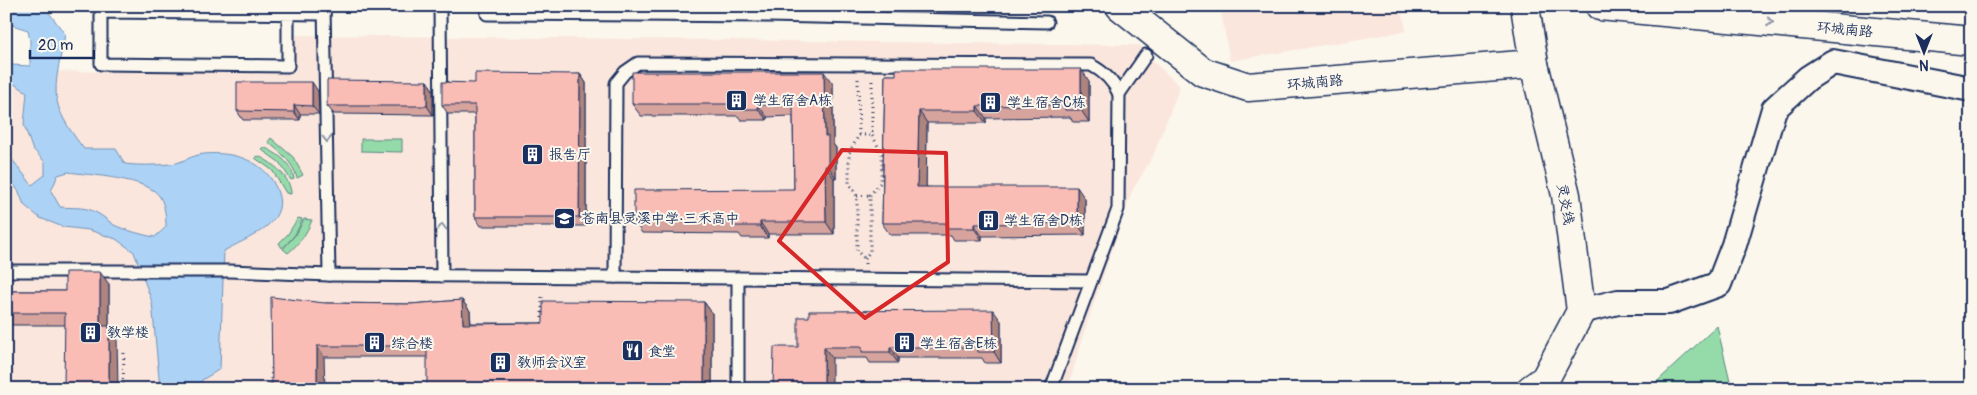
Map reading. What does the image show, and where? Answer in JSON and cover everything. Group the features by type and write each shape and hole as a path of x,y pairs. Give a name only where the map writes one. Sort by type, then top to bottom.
{"main road":[{"name":"环城南路","path":"1120,6 1203,72 1248,87 1534,64"},
{"name":"灵炎线","path":"1525,6 1534,64 1566,195 1581,311"},
{"name":"环城南路","path":"1600,6 1971,41"},
{"path":"1531,389 1545,379 1581,311"}],"street":[{"path":"1581,311 1618,302 1669,302 1719,284 1734,245 1774,109 1808,78 1833,62 1971,88"}],"lane":[{"path":"440,6 442,276"},
{"path":"487,6 487,14 768,11 1047,22"},
{"path":"288,14 288,66 101,64 101,12 288,14 324,10 329,275"},
{"path":"1119,94 1146,55"},
{"path":"615,277 616,83 624,72 638,63 1090,65 1106,75 1115,84 1119,94 1118,209 1051,389"},
{"path":"6,271 230,271 329,275 1091,281"},
{"path":"738,278 738,389"}],"path":[{"path":"858,64 859,135 849,153 849,183 857,196 857,251 865,260"},
{"path":"864,279 865,260 870,251 870,195 881,182 882,154 872,135 872,64"},
{"path":"859,135 872,135"},
{"path":"857,196 870,195"},
{"path":"541,277 542,333"},
{"path":"123,389 124,352"},
{"path":"270,389 273,364"}],"highlighted area":[{"path":"842,150 946,153 948,262 865,318 779,241"}],"shaded area":[{"path":"1220,6 1401,6 1406,31 1230,61"},
{"name":"苍南县灵溪中学·三禾高中","path":"295,35 1140,45 1146,55 1180,86 1153,156 1132,191 1082,338 1068,389 6,389 6,71 295,73"}],"green space":[{"path":"271,138 293,157 303,175 297,178 289,162 268,142"},
{"path":"361,139 402,139 402,152 361,151"},
{"path":"263,147 287,163 294,179 291,180 279,162 262,150"},
{"path":"258,156 280,171 288,182 291,194 286,193 272,170 255,158"},
{"path":"298,218 302,219 297,231 282,248 279,243 288,234"},
{"path":"304,219 312,220 302,238 288,253 283,249 297,233"},
{"path":"1717,326 1732,389 1649,389"}],"water":[{"path":"6,6 44,6 65,34 57,76 57,101 64,120 84,149 116,149 125,164 137,165 171,164 200,155 227,154 248,160 258,166 273,182 280,204 277,214 263,230 224,251 220,369 202,380 198,389 160,389 152,302 134,252 116,239 89,230 63,227 40,218 24,205 19,192 6,173 6,147 8,154 32,185 45,175 45,162 32,148 24,125 27,92 16,85 6,82 6,62 12,65 30,66 28,30 9,24 6,26","holes":["68,172 118,178 144,185 160,197 163,204 166,227 155,237 118,227 91,210 60,207 51,191 58,175"]}],"building":[{"path":"896,69 1081,69 1081,110 1065,110 1065,105 977,106 977,111 919,111 917,187 1077,187 1077,223 974,224 974,228 946,228 946,223 882,223 885,75 896,75"},
{"path":"632,72 824,72 825,136 828,136 828,166 825,166 826,222 760,222 760,226 734,226 734,222 634,221 634,190 794,189 793,104 758,105 758,109 733,109 733,104 632,104"},
{"name":"报告厅","path":"475,73 580,74 579,217 475,217 475,105 442,105 442,82 475,83"},
{"path":"327,80 427,81 427,106 327,106"},
{"path":"237,82 312,82 312,106 294,105 294,112 237,111"},
{"name":"教学楼","path":"65,272 100,272 100,326 109,326 109,389 64,389 65,313 6,313 6,291 65,291"},
{"path":"271,297 325,303 410,304 462,300 463,324 543,323 543,301 704,302 704,389 427,389 427,346 317,346 317,389 272,389"},
{"path":"993,310 994,352 978,352 978,347 890,347 890,352 862,352 862,347 824,347 824,389 773,389 774,347 798,347 798,317 809,317 809,311"}],"place":[{"name":"学生宿舍A栋","path":"737,100"},
{"name":"学生宿舍C栋","path":"991,102"},
{"name":"报告厅","path":"533,154"},
{"name":"苍南县灵溪中学·三禾高中","path":"565,218"},
{"name":"学生宿舍D栋","path":"988,220"},
{"name":"教学楼","path":"91,332"},
{"name":"综合楼","path":"375,343"},
{"name":"学生宿舍E栋","path":"904,343"},
{"name":"食堂","path":"632,351"},
{"name":"教师会议室","path":"501,362"}]}
